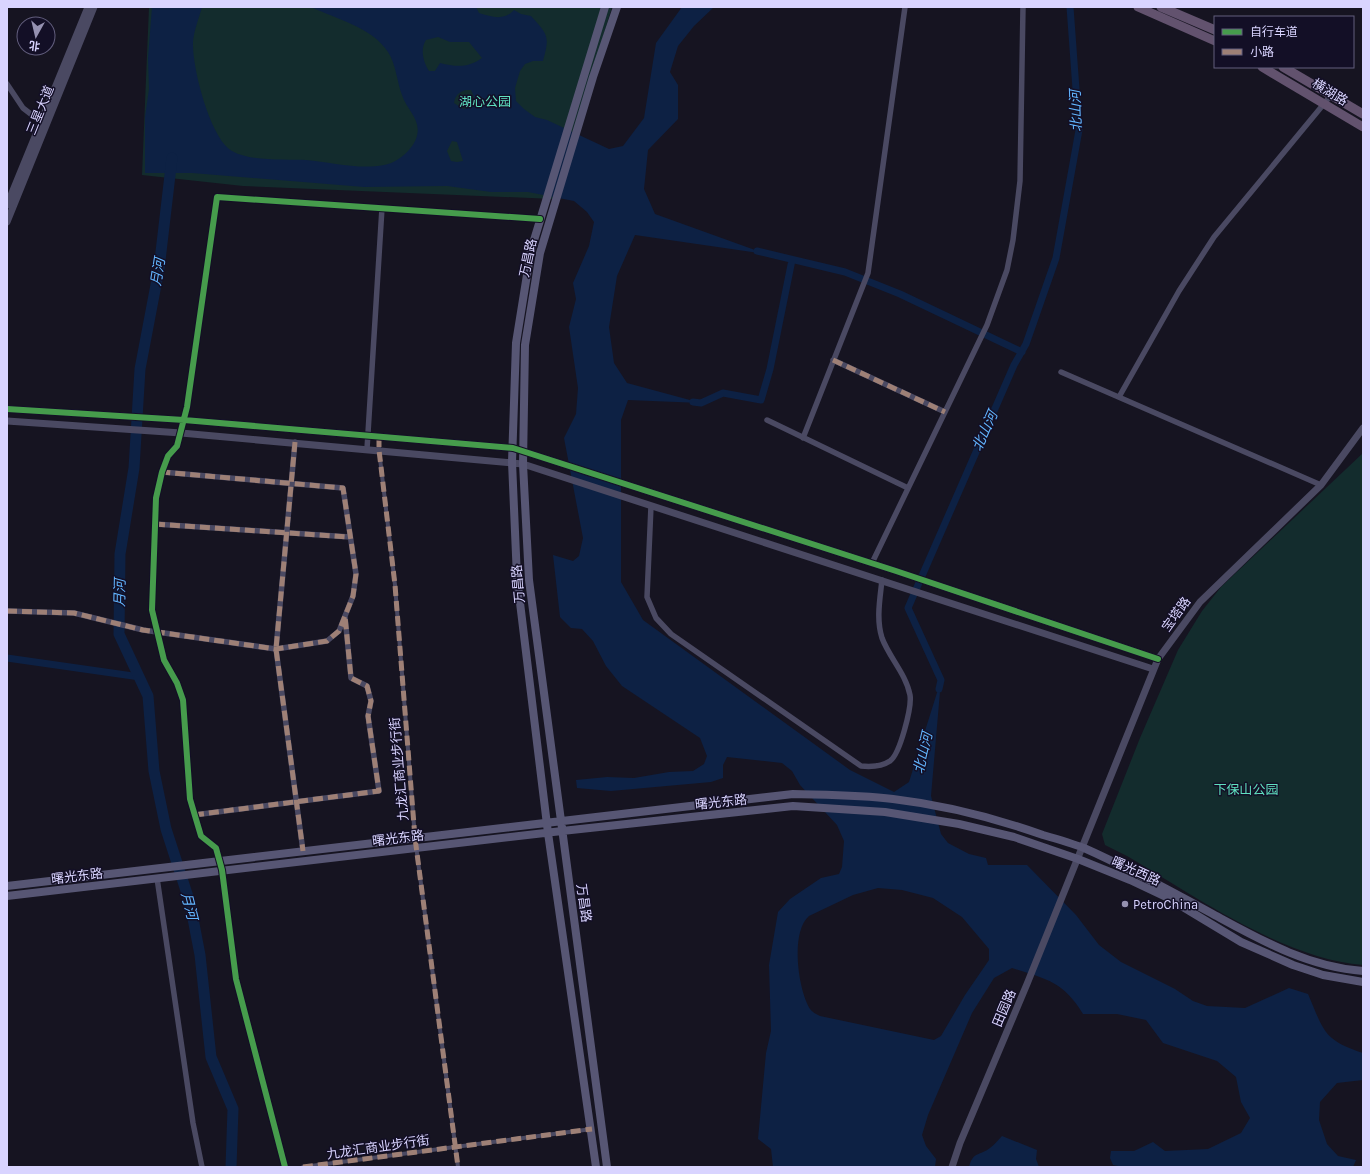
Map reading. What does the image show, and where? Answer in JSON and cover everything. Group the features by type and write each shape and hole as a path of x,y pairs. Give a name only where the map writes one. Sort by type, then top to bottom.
{"highway":[{"path":"1138,7 1214,41"},
{"path":"1161,7 1214,30"},
{"name":"横湖路","path":"1264,68 1363,127"},
{"name":"横湖路","path":"1285,68 1332,94 1363,114"}],"main road":[{"name":"万昌路","path":"596,1167 592,1129 548,833 517,578 512,462 516,343 530,250 605,7"},
{"name":"万昌路","path":"607,1167 529,580 523,464 525,345 540,253 617,7"},
{"name":"曙光东路","path":"7,886 792,794 893,799 962,811"},
{"name":"曙光东路","path":"7,896 562,831 793,806 885,812 959,824"},
{"name":"曙光西路","path":"962,811 1026,829 1082,848 1140,874 1274,946 1305,959 1350,970 1363,971"},
{"name":"曙光西路","path":"959,824 1014,838 1078,859 1130,880 1168,898 1241,942 1293,965 1323,975 1363,982"}],"street":[{"name":"三星大道","path":"7,205 88,7"},
{"name":"三星大道","path":"7,222 94,7"},
{"path":"803,438 868,273 904,7"},
{"path":"872,563 987,325 1008,270 1020,181 1023,7"},
{"path":"7,84 23,108 41,122"},
{"path":"1119,397 1179,291 1214,237 1332,94"},
{"path":"285,1167 236,979 222,870 216,848 201,836 190,799 183,700 164,660 152,610 156,498 162,472 168,456 178,446 184,420 217,197 540,219"},
{"path":"367,449 382,208"},
{"path":"833,360 945,412"},
{"path":"1061,372 1320,485"},
{"path":"7,409 116,417 184,420 513,448 872,563 1158,659"},
{"path":"767,420 908,488"},
{"path":"7,421 181,432 523,464 1153,669"},
{"name":"宝塔路","path":"1078,859 1158,659 1200,602 1320,485 1363,428"},
{"name":"九龙汇商业步行街","path":"380,437 379,450 395,585 416,848 458,1167"},
{"path":"295,442 276,649 303,851"},
{"path":"7,611 74,613 144,630 276,649 327,641 338,631 354,596 356,574 343,488 162,472"},
{"path":"650,506 647,597 656,618 671,634 861,766 874,767 891,761 897,751 909,709 910,696 899,670 882,638 879,622 882,580"},
{"path":"155,524 350,537"},
{"path":"194,815 378,791 368,716 371,701 367,686 351,678 345,616"},
{"name":"田园路","path":"952,1167 960,1143 1078,859"},
{"path":"157,878 193,1123 202,1167"},
{"name":"九龙汇商业步行街","path":"303,1167 592,1129"}],"green space":[{"name":"湖心公园","path":"149,7 612,7 554,199 243,186 142,175"},
{"name":"下保山公园","path":"1363,453 1363,965 1333,960 1302,951 1241,923 1127,856 1105,845 1102,834 1140,738 1178,650 1202,611 1221,587"}],"water":[{"path":"152,7 202,7 195,29 193,42 195,67 203,99 209,115 222,141 229,149 236,153 255,158 306,160 365,167 384,165 394,162 403,156 411,148 418,132 414,116 404,101 391,57 381,43 373,36 353,25 311,7 476,7 479,13 498,17 506,16 514,10 521,14 531,16 544,32 547,41 543,61 533,61 525,64 520,71 515,88 516,101 535,117 547,120 609,149 623,146 644,118 656,43 682,7 714,7 694,26 678,46 670,72 678,85 678,119 648,150 644,189 655,214 766,254 635,235 617,276 609,327 614,363 627,383 701,403 628,400 621,420 621,582 643,620 850,770 894,792 909,782 941,680 931,796 941,834 948,843 969,854 986,858 988,865 1027,865 1076,915 1099,945 1121,962 1175,989 1193,1001 1207,1006 1245,1008 1289,988 1308,994 1326,1032 1340,1044 1363,1053 1363,1080 1337,1083 1320,1102 1319,1120 1327,1144 1338,1156 1356,1160 1353,1167 1123,1167 1113,1165 1110,1158 1111,1151 1134,1151 1153,1142 1165,1151 1208,1149 1241,1133 1250,1118 1241,1102 1236,1077 1217,1061 1163,1043 1146,1020 1117,1014 1083,1014 1076,1003 1061,988 1035,975 1012,968 994,978 972,1013 928,1115 922,1135 926,1146 936,1159 935,1167 773,1167 771,1149 758,1139 766,1053 771,1031 769,965 778,912 790,899 821,878 839,874 842,867 844,841 837,825 800,785 792,771 782,763 727,757 723,765 723,778 711,782 611,791 577,788 576,780 607,777 634,778 669,772 693,771 704,764 707,756 700,738 622,686 606,666 593,641 582,629 571,628 560,617 553,555 573,561 579,556 583,538 564,438 576,414 578,388 569,327 576,299 573,283 589,246 594,222 587,212 574,201 528,192 491,192 447,186 364,187 192,173 145,173 145,117 149,89 148,58","holes":["438,37 450,42 469,42 482,58 472,64 462,66 440,63 435,71 429,71 423,56 423,47 426,40","466,90 471,90 476,102 469,108 463,109 454,103 456,96","452,141 457,142 463,161 451,161 447,151","878,888 902,890 933,898 962,917 989,949 989,960 965,995 941,1036 934,1040 820,1016 810,1009 802,989 799,975 798,947 799,935 803,924 809,916 853,895"]},
{"path":"1002,1136 1037,1150 1036,1159 1039,1167 969,1167 973,1158 977,1154 990,1148"}],"waterway":[{"name":"北山河","path":"939,689 941,680 908,608 1014,365 1026,344 1056,258 1079,130 1070,7"},
{"name":"月河","path":"172,158 159,269 140,369 134,468 120,554 119,634 148,696 154,771 166,829 190,903 200,955 211,1057 233,1109 231,1167"},
{"path":"757,251 845,272 900,294 1022,352"},
{"path":"693,402 701,403 723,393 761,400 770,369 792,260"},
{"path":"7,658 140,677"}],"marked path":[{"path":"833,360 945,412"},
{"path":"379,437 379,450 395,585 415,838 458,1167"},
{"path":"295,442 276,649 303,851"},
{"path":"7,611 74,613 143,630 276,649 327,641 339,631 353,596 356,574 343,488 162,472"},
{"path":"155,524 350,537"},
{"path":"194,815 379,791 368,716 371,701 367,686 351,678 345,616"},
{"path":"303,1167 592,1129"}],"cycle path":[{"path":"285,1167 236,979 222,870 216,848 201,836 190,799 183,700 177,683 164,660 152,610 156,498 162,472 168,456 177,446 187,407 217,197 540,219"},
{"path":"7,409 184,420 513,448 896,571 1158,659"}],"place":[{"name":"PetroChina","path":"1125,904"}]}
